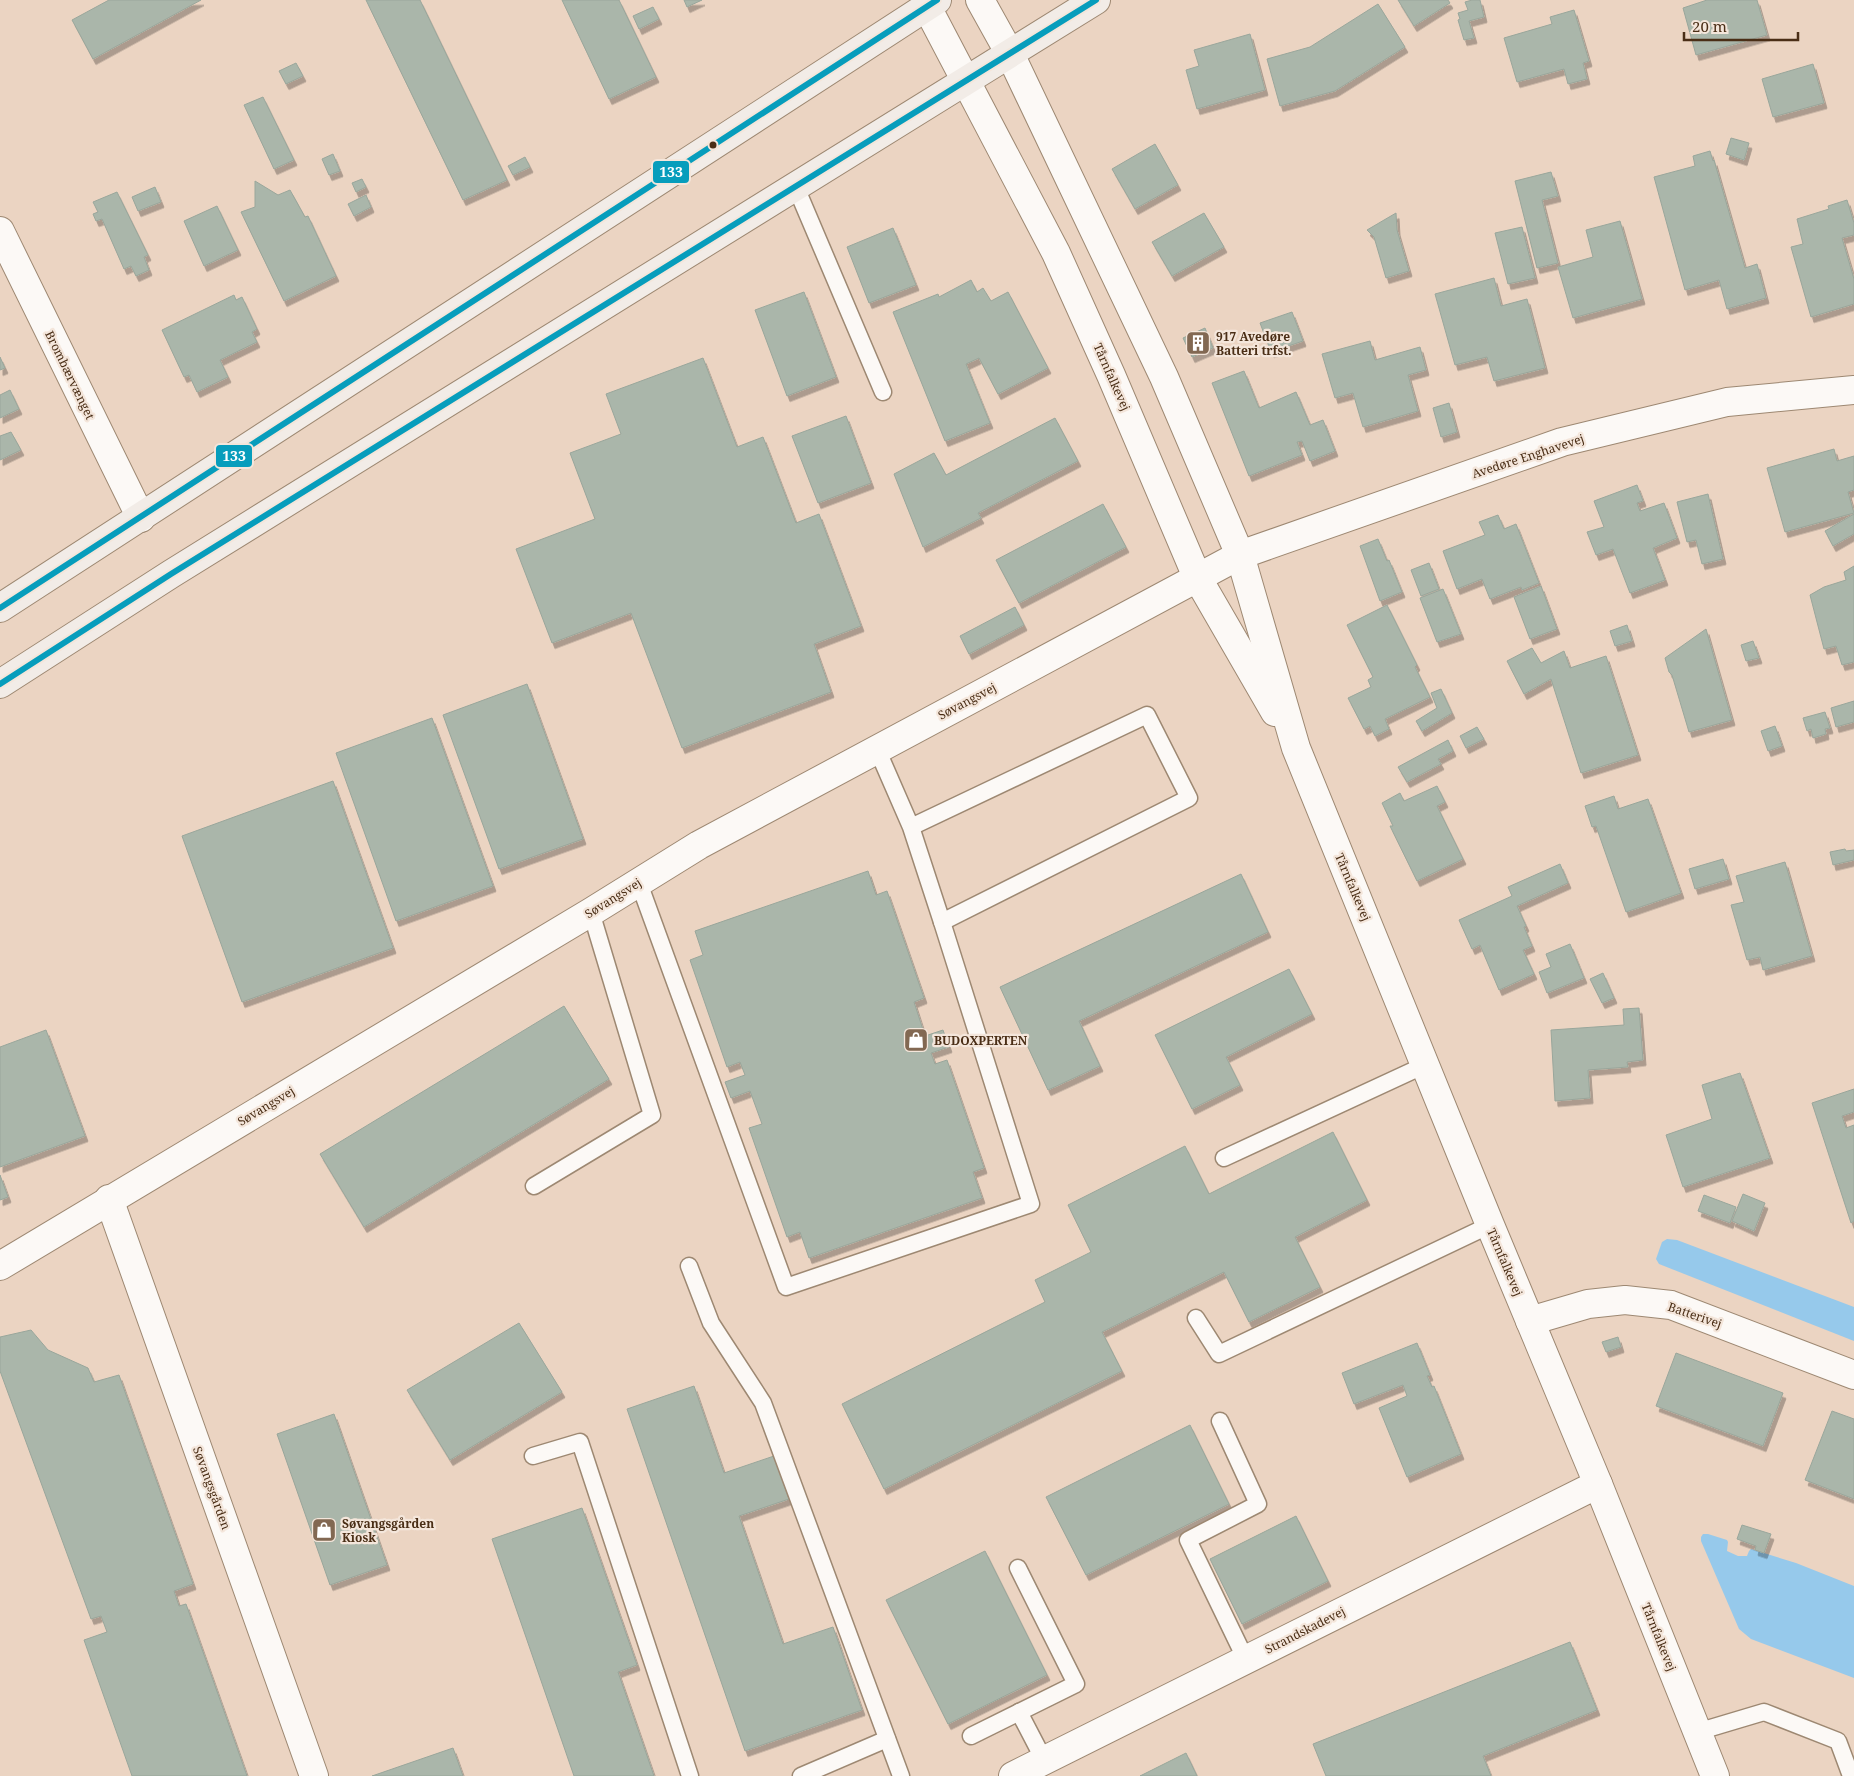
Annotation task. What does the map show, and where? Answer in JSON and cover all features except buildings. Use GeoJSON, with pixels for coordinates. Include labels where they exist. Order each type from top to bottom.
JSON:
{"type":"FeatureCollection","features":[{"type":"Feature","properties":{"kind":"main road"},"geometry":{"type":"LineString","coordinates":[[0,684],[171,574],[795,185],[1096,0]]}},
{"type":"Feature","properties":{"kind":"main road"},"geometry":{"type":"LineString","coordinates":[[0,608],[929,2]]}},
{"type":"Feature","properties":{"kind":"street","name":"Tårnfalkevej"},"geometry":{"type":"LineString","coordinates":[[980,0],[1010,54],[1164,377],[1240,555],[1296,748],[1490,1225],[1598,1484],[1715,1776]]}},
{"type":"Feature","properties":{"kind":"street","name":"Tårnfalkevej"},"geometry":{"type":"LineString","coordinates":[[929,2],[966,81],[1056,253],[1111,375],[1197,577],[1296,748]]}},
{"type":"Feature","properties":{"kind":"street","name":"Brombærvænget"},"geometry":{"type":"LineString","coordinates":[[0,231],[140,518]]}},
{"type":"Feature","properties":{"kind":"street","name":"Avedøre Enghavevej"},"geometry":{"type":"LineString","coordinates":[[1240,555],[1562,442],[1727,402],[1854,390]]}},
{"type":"Feature","properties":{"kind":"street","name":"Søvangsvej"},"geometry":{"type":"LineString","coordinates":[[0,1266],[591,912],[699,845],[1240,555]]}},
{"type":"Feature","properties":{"kind":"street","name":"Søvangsgården"},"geometry":{"type":"LineString","coordinates":[[109,1199],[314,1776]]}},
{"type":"Feature","properties":{"kind":"street","name":"Batterivej"},"geometry":{"type":"LineString","coordinates":[[1530,1321],[1588,1304],[1625,1300],[1671,1305],[1854,1375]]}},
{"type":"Feature","properties":{"kind":"street","name":"Strandskadevej"},"geometry":{"type":"LineString","coordinates":[[1013,1776],[1598,1484]]}},
{"type":"Feature","properties":{"kind":"lane"},"geometry":{"type":"LineString","coordinates":[[795,185],[883,392]]}},
{"type":"Feature","properties":{"kind":"lane"},"geometry":{"type":"LineString","coordinates":[[911,827],[1147,715],[1189,798],[942,922]]}},
{"type":"Feature","properties":{"kind":"lane"},"geometry":{"type":"LineString","coordinates":[[639,882],[786,1287],[1031,1204],[911,827],[877,749]]}},
{"type":"Feature","properties":{"kind":"lane"},"geometry":{"type":"LineString","coordinates":[[534,1186],[652,1115],[591,912]]}},
{"type":"Feature","properties":{"kind":"lane"},"geometry":{"type":"LineString","coordinates":[[1224,1158],[1425,1065]]}},
{"type":"Feature","properties":{"kind":"lane"},"geometry":{"type":"LineString","coordinates":[[1196,1318],[1218,1354],[1490,1225]]}},
{"type":"Feature","properties":{"kind":"lane"},"geometry":{"type":"LineString","coordinates":[[689,1266],[711,1323],[763,1403],[901,1776]]}},
{"type":"Feature","properties":{"kind":"lane"},"geometry":{"type":"LineString","coordinates":[[1220,1422],[1258,1504],[1188,1540],[1246,1660]]}},
{"type":"Feature","properties":{"kind":"lane"},"geometry":{"type":"LineString","coordinates":[[533,1456],[580,1442],[690,1776]]}},
{"type":"Feature","properties":{"kind":"lane"},"geometry":{"type":"LineString","coordinates":[[971,1736],[1076,1684],[1018,1568]]}},
{"type":"Feature","properties":{"kind":"lane"},"geometry":{"type":"LineString","coordinates":[[1018,1712],[1044,1760]]}},
{"type":"Feature","properties":{"kind":"lane"},"geometry":{"type":"LineString","coordinates":[[1697,1732],[1764,1712],[1838,1741],[1851,1776]]}},
{"type":"Feature","properties":{"kind":"lane"},"geometry":{"type":"LineString","coordinates":[[801,1776],[887,1739]]}},
{"type":"Feature","properties":{"kind":"water"},"geometry":{"type":"Polygon","coordinates":[[[1667,1239],[1677,1240],[1854,1307],[1854,1341],[1659,1264],[1656,1259],[1662,1242],[1667,1239]]]}},
{"type":"Feature","properties":{"kind":"water"},"geometry":{"type":"Polygon","coordinates":[[[1703,1534],[1727,1540],[1727,1551],[1738,1556],[1747,1556],[1751,1549],[1796,1563],[1854,1586],[1854,1678],[1751,1639],[1739,1629],[1701,1541],[1703,1534]]]}},
{"type":"Feature","properties":{"kind":"transit line","name":"133"},"geometry":{"type":"LineString","coordinates":[[0,608],[937,0]]}},
{"type":"Feature","properties":{"kind":"transit line","name":"133"},"geometry":{"type":"LineString","coordinates":[[0,684],[171,574],[1096,0]]}},
{"type":"Feature","properties":{"kind":"place","name":"917 Avedøre Batteri trfst."},"geometry":{"type":"Point","coordinates":[1198,343]}},
{"type":"Feature","properties":{"kind":"place","name":"BUDOXPERTEN"},"geometry":{"type":"Point","coordinates":[916,1040]}},
{"type":"Feature","properties":{"kind":"place","name":"Søvangsgården Kiosk"},"geometry":{"type":"Point","coordinates":[324,1530]}}]}
